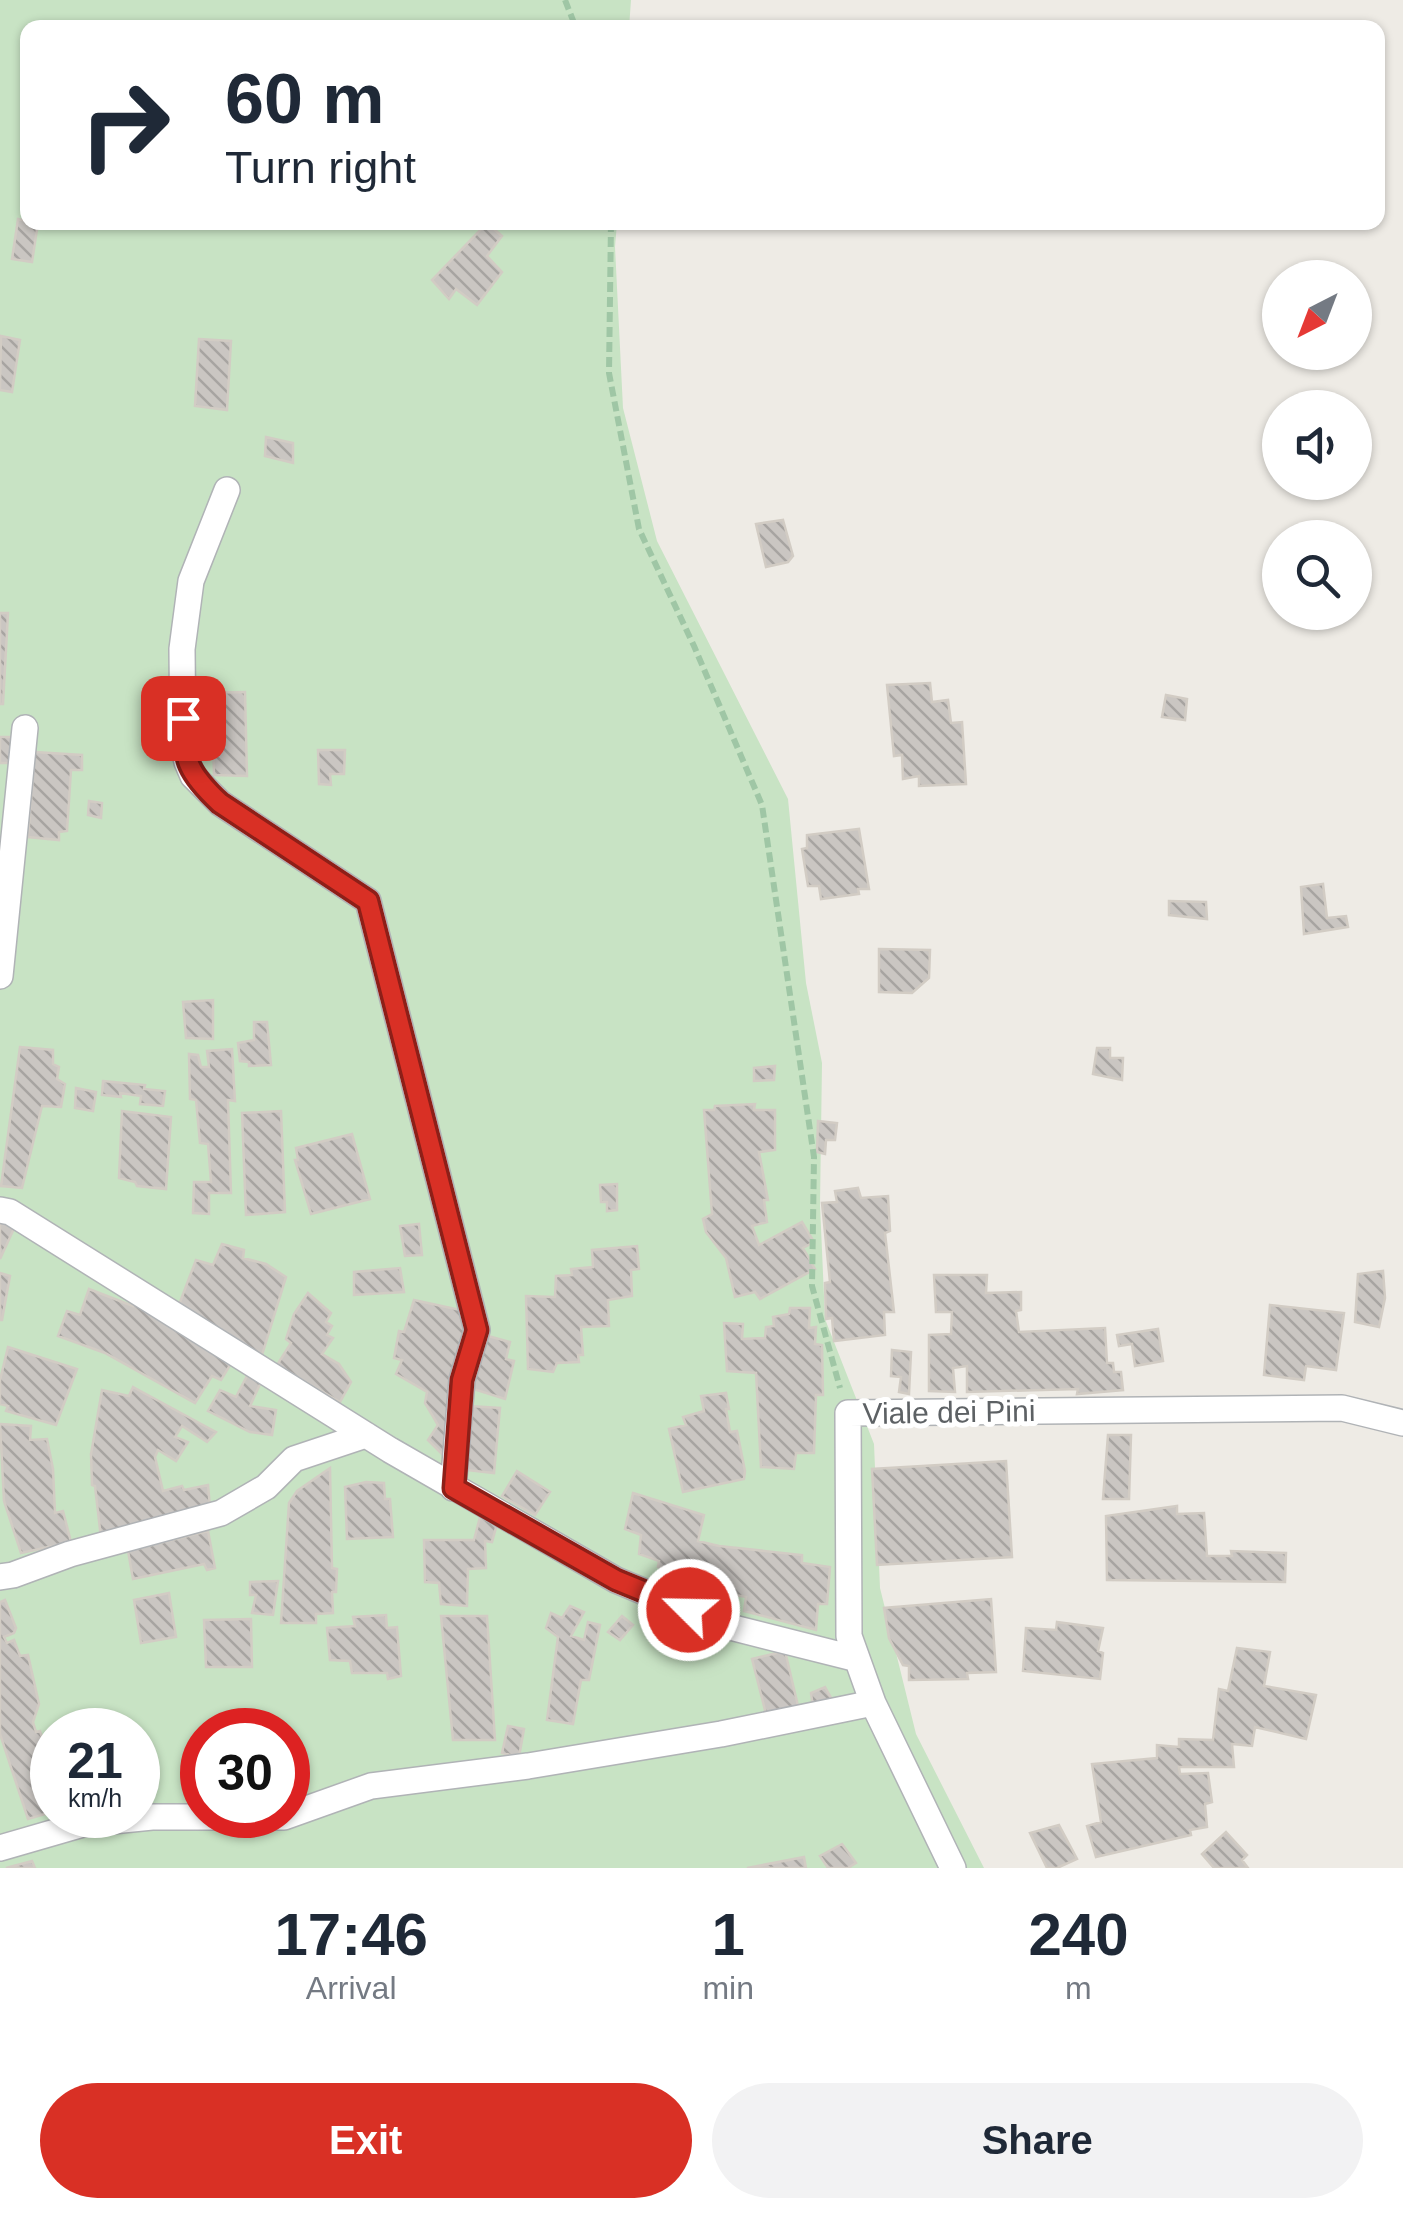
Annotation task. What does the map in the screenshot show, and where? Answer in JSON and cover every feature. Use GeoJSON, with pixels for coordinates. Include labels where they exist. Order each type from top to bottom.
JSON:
{"type":"FeatureCollection","features":[{"type":"Feature","properties":{"kind":"street"},"geometry":{"type":"LineString","coordinates":[[227,490],[191,581],[182,649],[183,746],[193,776],[220,803],[368,901],[477,1330],[462,1380],[454,1488]]}},
{"type":"Feature","properties":{"kind":"street"},"geometry":{"type":"LineString","coordinates":[[0,976],[24,728]]}},
{"type":"Feature","properties":{"kind":"street"},"geometry":{"type":"LineString","coordinates":[[0,1210],[10,1212],[454,1488],[616,1580],[726,1626],[857,1658]]}},
{"type":"Feature","properties":{"kind":"street","name":"Viale dei Pini"},"geometry":{"type":"LineString","coordinates":[[953,1868],[873,1703],[849,1636],[848,1413],[1342,1408],[1403,1423]]}},
{"type":"Feature","properties":{"kind":"street"},"geometry":{"type":"LineString","coordinates":[[0,1577],[220,1512],[266,1487],[294,1459],[366,1435]]}},
{"type":"Feature","properties":{"kind":"street"},"geometry":{"type":"LineString","coordinates":[[0,1848],[83,1824],[152,1817],[284,1817],[371,1786],[528,1766],[721,1734],[873,1703]]}},
{"type":"Feature","properties":{"kind":"path"},"geometry":{"type":"LineString","coordinates":[[611,230],[610,373],[638,529],[694,646],[762,805],[814,1157],[812,1286],[848,1413]]}},
{"type":"Feature","properties":{"kind":"green space"},"geometry":{"type":"Polygon","coordinates":[[[0,0],[631,0],[630,20],[20,20],[20,230],[616,230],[623,408],[657,541],[788,799],[806,983],[822,1063],[820,1205],[825,1319],[874,1444],[880,1588],[916,1734],[984,1868],[0,1868],[0,0]]]}},
{"type":"Feature","properties":{"kind":"building"},"geometry":{"type":"Polygon","coordinates":[[[18,219],[20,230],[37,230],[32,262],[12,259],[18,219]]]}},
{"type":"Feature","properties":{"kind":"building"},"geometry":{"type":"Polygon","coordinates":[[[480,230],[495,230],[502,236],[487,256],[502,272],[477,305],[456,289],[449,299],[432,280],[480,230]]]}},
{"type":"Feature","properties":{"kind":"building"},"geometry":{"type":"Polygon","coordinates":[[[1,336],[20,340],[12,392],[0,390],[1,336]]]}},
{"type":"Feature","properties":{"kind":"building"},"geometry":{"type":"Polygon","coordinates":[[[199,339],[231,341],[227,410],[195,406],[199,339]]]}},
{"type":"Feature","properties":{"kind":"building"},"geometry":{"type":"Polygon","coordinates":[[[266,437],[293,443],[293,463],[265,456],[266,437]]]}},
{"type":"Feature","properties":{"kind":"building"},"geometry":{"type":"Polygon","coordinates":[[[783,520],[793,556],[788,562],[766,567],[756,524],[783,520]]]}},
{"type":"Feature","properties":{"kind":"building"},"geometry":{"type":"Polygon","coordinates":[[[0,613],[8,613],[3,704],[0,704],[0,613]]]}},
{"type":"Feature","properties":{"kind":"building"},"geometry":{"type":"Polygon","coordinates":[[[930,683],[932,702],[948,700],[951,723],[962,722],[966,784],[919,786],[919,776],[903,779],[902,755],[894,756],[887,685],[930,683]]]}},
{"type":"Feature","properties":{"kind":"building"},"geometry":{"type":"Polygon","coordinates":[[[245,692],[247,776],[214,775],[213,745],[199,745],[198,693],[245,692]]]}},
{"type":"Feature","properties":{"kind":"building"},"geometry":{"type":"Polygon","coordinates":[[[1166,695],[1187,699],[1185,720],[1162,717],[1166,695]]]}},
{"type":"Feature","properties":{"kind":"building"},"geometry":{"type":"Polygon","coordinates":[[[0,737],[13,737],[14,763],[0,763],[0,737]]]}},
{"type":"Feature","properties":{"kind":"building"},"geometry":{"type":"Polygon","coordinates":[[[318,750],[345,750],[344,774],[330,774],[331,785],[319,784],[318,750]]]}},
{"type":"Feature","properties":{"kind":"building"},"geometry":{"type":"Polygon","coordinates":[[[35,752],[82,755],[82,770],[71,770],[67,831],[59,832],[59,840],[28,837],[35,752]]]}},
{"type":"Feature","properties":{"kind":"building"},"geometry":{"type":"Polygon","coordinates":[[[89,801],[102,803],[101,818],[88,815],[89,801]]]}},
{"type":"Feature","properties":{"kind":"building"},"geometry":{"type":"Polygon","coordinates":[[[859,829],[869,889],[821,899],[819,886],[808,886],[802,849],[807,848],[807,835],[859,829]]]}},
{"type":"Feature","properties":{"kind":"building"},"geometry":{"type":"Polygon","coordinates":[[[1323,884],[1327,918],[1346,916],[1348,927],[1304,934],[1301,887],[1323,884]]]}},
{"type":"Feature","properties":{"kind":"building"},"geometry":{"type":"Polygon","coordinates":[[[1169,901],[1206,902],[1207,919],[1169,915],[1169,901]]]}},
{"type":"Feature","properties":{"kind":"building"},"geometry":{"type":"Polygon","coordinates":[[[879,949],[930,950],[929,978],[912,993],[879,992],[879,949]]]}},
{"type":"Feature","properties":{"kind":"building"},"geometry":{"type":"Polygon","coordinates":[[[213,1000],[213,1039],[186,1038],[183,1002],[213,1000]]]}},
{"type":"Feature","properties":{"kind":"building"},"geometry":{"type":"Polygon","coordinates":[[[254,1022],[267,1022],[271,1065],[249,1066],[249,1062],[240,1061],[238,1043],[254,1040],[254,1022]]]}},
{"type":"Feature","properties":{"kind":"building"},"geometry":{"type":"Polygon","coordinates":[[[20,1047],[53,1050],[53,1064],[59,1067],[57,1079],[65,1084],[61,1107],[42,1106],[22,1188],[1,1186],[20,1047]]]}},
{"type":"Feature","properties":{"kind":"building"},"geometry":{"type":"Polygon","coordinates":[[[1097,1048],[1110,1048],[1110,1058],[1123,1058],[1122,1080],[1093,1074],[1097,1048]]]}},
{"type":"Feature","properties":{"kind":"building"},"geometry":{"type":"Polygon","coordinates":[[[232,1049],[235,1101],[228,1100],[231,1193],[209,1193],[209,1214],[193,1213],[194,1182],[211,1182],[208,1144],[200,1143],[196,1100],[190,1099],[189,1054],[198,1055],[201,1067],[209,1067],[207,1051],[232,1049]]]}},
{"type":"Feature","properties":{"kind":"building"},"geometry":{"type":"Polygon","coordinates":[[[775,1066],[774,1080],[754,1081],[754,1068],[775,1066]]]}},
{"type":"Feature","properties":{"kind":"building"},"geometry":{"type":"Polygon","coordinates":[[[103,1081],[165,1091],[163,1106],[140,1104],[141,1096],[102,1095],[103,1081]]]}},
{"type":"Feature","properties":{"kind":"building"},"geometry":{"type":"Polygon","coordinates":[[[76,1088],[96,1092],[93,1111],[75,1108],[76,1088]]]}},
{"type":"Feature","properties":{"kind":"building"},"geometry":{"type":"Polygon","coordinates":[[[755,1104],[754,1110],[775,1110],[775,1150],[759,1152],[768,1200],[764,1200],[767,1222],[752,1226],[759,1245],[802,1222],[814,1242],[803,1248],[815,1269],[760,1299],[755,1292],[735,1297],[726,1258],[706,1232],[703,1219],[712,1214],[704,1110],[755,1104]]]}},
{"type":"Feature","properties":{"kind":"building"},"geometry":{"type":"Polygon","coordinates":[[[122,1111],[171,1117],[166,1189],[137,1186],[119,1178],[122,1111]]]}},
{"type":"Feature","properties":{"kind":"building"},"geometry":{"type":"Polygon","coordinates":[[[281,1111],[285,1212],[246,1215],[242,1113],[281,1111]]]}},
{"type":"Feature","properties":{"kind":"building"},"geometry":{"type":"Polygon","coordinates":[[[818,1121],[837,1123],[835,1140],[826,1140],[825,1154],[817,1152],[818,1121]]]}},
{"type":"Feature","properties":{"kind":"building"},"geometry":{"type":"Polygon","coordinates":[[[352,1134],[370,1199],[311,1214],[295,1160],[296,1148],[352,1134]]]}},
{"type":"Feature","properties":{"kind":"building"},"geometry":{"type":"Polygon","coordinates":[[[617,1184],[617,1210],[607,1211],[607,1202],[601,1202],[600,1185],[617,1184]]]}},
{"type":"Feature","properties":{"kind":"building"},"geometry":{"type":"Polygon","coordinates":[[[858,1188],[861,1198],[888,1196],[890,1231],[885,1233],[894,1312],[884,1312],[885,1335],[834,1341],[832,1318],[826,1319],[825,1283],[830,1282],[822,1203],[837,1202],[835,1191],[858,1188]]]}},
{"type":"Feature","properties":{"kind":"building"},"geometry":{"type":"Polygon","coordinates":[[[0,1221],[17,1222],[0,1259],[0,1221]]]}},
{"type":"Feature","properties":{"kind":"building"},"geometry":{"type":"Polygon","coordinates":[[[419,1224],[422,1255],[405,1256],[400,1226],[419,1224]]]}},
{"type":"Feature","properties":{"kind":"building"},"geometry":{"type":"Polygon","coordinates":[[[222,1244],[244,1250],[243,1258],[266,1264],[286,1277],[262,1355],[177,1310],[196,1260],[213,1265],[222,1244]]]}},
{"type":"Feature","properties":{"kind":"building"},"geometry":{"type":"Polygon","coordinates":[[[637,1246],[639,1269],[631,1270],[632,1296],[608,1300],[609,1326],[581,1327],[583,1355],[578,1355],[579,1362],[557,1363],[553,1372],[528,1369],[526,1296],[555,1297],[556,1276],[572,1275],[571,1269],[593,1267],[592,1250],[637,1246]]]}},
{"type":"Feature","properties":{"kind":"building"},"geometry":{"type":"Polygon","coordinates":[[[400,1268],[404,1292],[354,1295],[354,1272],[400,1268]]]}},
{"type":"Feature","properties":{"kind":"building"},"geometry":{"type":"Polygon","coordinates":[[[1383,1271],[1385,1298],[1379,1327],[1355,1322],[1358,1274],[1383,1271]]]}},
{"type":"Feature","properties":{"kind":"building"},"geometry":{"type":"Polygon","coordinates":[[[0,1273],[10,1276],[2,1320],[0,1320],[0,1273]]]}},
{"type":"Feature","properties":{"kind":"building"},"geometry":{"type":"Polygon","coordinates":[[[934,1275],[987,1275],[986,1293],[1021,1292],[1021,1310],[1016,1311],[1019,1332],[1105,1328],[1107,1363],[1113,1363],[1114,1372],[1121,1372],[1123,1390],[1077,1394],[1078,1389],[967,1392],[967,1366],[953,1368],[955,1392],[929,1391],[929,1335],[951,1334],[952,1312],[936,1312],[934,1275]]]}},
{"type":"Feature","properties":{"kind":"building"},"geometry":{"type":"Polygon","coordinates":[[[89,1289],[133,1306],[135,1299],[235,1357],[221,1380],[212,1376],[195,1403],[105,1353],[58,1336],[67,1311],[80,1315],[89,1289]]]}},
{"type":"Feature","properties":{"kind":"building"},"geometry":{"type":"Polygon","coordinates":[[[308,1293],[331,1313],[326,1322],[332,1326],[327,1335],[333,1338],[322,1354],[339,1364],[351,1382],[340,1402],[277,1365],[291,1343],[286,1339],[294,1314],[308,1293]]]}},
{"type":"Feature","properties":{"kind":"building"},"geometry":{"type":"Polygon","coordinates":[[[414,1300],[465,1311],[467,1323],[450,1462],[428,1440],[438,1425],[425,1403],[427,1392],[396,1374],[402,1360],[394,1358],[399,1331],[404,1332],[414,1300]]]}},
{"type":"Feature","properties":{"kind":"building"},"geometry":{"type":"Polygon","coordinates":[[[1270,1305],[1344,1313],[1336,1370],[1306,1366],[1304,1380],[1264,1375],[1270,1305]]]}},
{"type":"Feature","properties":{"kind":"building"},"geometry":{"type":"Polygon","coordinates":[[[790,1308],[810,1308],[809,1328],[816,1327],[815,1344],[822,1345],[823,1395],[816,1395],[814,1453],[796,1453],[794,1469],[761,1467],[756,1373],[727,1371],[724,1323],[743,1324],[742,1339],[765,1338],[766,1327],[774,1326],[773,1317],[789,1314],[790,1308]]]}},
{"type":"Feature","properties":{"kind":"building"},"geometry":{"type":"Polygon","coordinates":[[[1158,1329],[1163,1361],[1135,1366],[1132,1344],[1119,1346],[1117,1335],[1158,1329]]]}},
{"type":"Feature","properties":{"kind":"building"},"geometry":{"type":"Polygon","coordinates":[[[488,1336],[510,1342],[506,1359],[514,1361],[505,1399],[470,1388],[488,1336]]]}},
{"type":"Feature","properties":{"kind":"building"},"geometry":{"type":"Polygon","coordinates":[[[8,1347],[77,1369],[56,1425],[6,1411],[8,1406],[0,1404],[0,1380],[8,1347]]]}},
{"type":"Feature","properties":{"kind":"building"},"geometry":{"type":"Polygon","coordinates":[[[892,1350],[911,1352],[909,1394],[899,1392],[901,1377],[891,1376],[892,1350]]]}},
{"type":"Feature","properties":{"kind":"building"},"geometry":{"type":"Polygon","coordinates":[[[249,1372],[262,1380],[250,1406],[276,1410],[272,1435],[250,1432],[208,1411],[220,1390],[236,1397],[249,1372]]]}},
{"type":"Feature","properties":{"kind":"building"},"geometry":{"type":"Polygon","coordinates":[[[133,1387],[216,1432],[207,1442],[182,1426],[175,1437],[188,1442],[176,1461],[158,1450],[155,1457],[163,1491],[208,1485],[210,1507],[101,1538],[91,1454],[102,1390],[129,1396],[133,1387]]]}},
{"type":"Feature","properties":{"kind":"building"},"geometry":{"type":"Polygon","coordinates":[[[726,1393],[730,1432],[737,1431],[744,1479],[683,1492],[669,1429],[686,1425],[683,1417],[704,1411],[701,1396],[726,1393]]]}},
{"type":"Feature","properties":{"kind":"building"},"geometry":{"type":"Polygon","coordinates":[[[469,1406],[500,1408],[494,1473],[466,1470],[469,1406]]]}},
{"type":"Feature","properties":{"kind":"building"},"geometry":{"type":"Polygon","coordinates":[[[0,1424],[31,1426],[30,1440],[47,1439],[55,1513],[63,1511],[71,1542],[21,1553],[4,1501],[0,1424]]]}},
{"type":"Feature","properties":{"kind":"building"},"geometry":{"type":"Polygon","coordinates":[[[1108,1435],[1131,1435],[1129,1499],[1103,1499],[1108,1435]]]}},
{"type":"Feature","properties":{"kind":"building"},"geometry":{"type":"Polygon","coordinates":[[[1006,1461],[1012,1557],[877,1565],[872,1469],[1006,1461]]]}},
{"type":"Feature","properties":{"kind":"building"},"geometry":{"type":"Polygon","coordinates":[[[330,1468],[332,1568],[337,1569],[333,1613],[316,1614],[316,1623],[281,1623],[289,1503],[297,1491],[330,1468]]]}},
{"type":"Feature","properties":{"kind":"building"},"geometry":{"type":"Polygon","coordinates":[[[517,1471],[550,1492],[535,1515],[502,1496],[517,1471]]]}},
{"type":"Feature","properties":{"kind":"building"},"geometry":{"type":"Polygon","coordinates":[[[384,1483],[385,1499],[390,1499],[393,1537],[347,1539],[345,1487],[384,1483]]]}},
{"type":"Feature","properties":{"kind":"building"},"geometry":{"type":"Polygon","coordinates":[[[633,1493],[704,1515],[698,1541],[802,1555],[802,1563],[830,1567],[827,1604],[818,1604],[816,1630],[744,1611],[746,1597],[714,1591],[717,1570],[697,1565],[692,1578],[658,1567],[659,1561],[639,1554],[641,1535],[625,1529],[633,1493]]]}},
{"type":"Feature","properties":{"kind":"building"},"geometry":{"type":"Polygon","coordinates":[[[1177,1506],[1177,1514],[1204,1513],[1207,1556],[1232,1556],[1231,1551],[1286,1553],[1285,1582],[1107,1580],[1106,1516],[1177,1506]]]}},
{"type":"Feature","properties":{"kind":"building"},"geometry":{"type":"Polygon","coordinates":[[[480,1517],[497,1524],[492,1542],[485,1541],[486,1568],[468,1569],[467,1606],[441,1604],[439,1583],[425,1582],[424,1540],[474,1540],[480,1517]]]}},
{"type":"Feature","properties":{"kind":"building"},"geometry":{"type":"Polygon","coordinates":[[[208,1531],[215,1568],[207,1570],[204,1564],[133,1579],[128,1551],[208,1531]]]}},
{"type":"Feature","properties":{"kind":"building"},"geometry":{"type":"Polygon","coordinates":[[[278,1581],[273,1615],[252,1613],[256,1595],[250,1595],[250,1582],[278,1581]]]}},
{"type":"Feature","properties":{"kind":"building"},"geometry":{"type":"Polygon","coordinates":[[[169,1593],[176,1637],[141,1643],[134,1600],[169,1593]]]}},
{"type":"Feature","properties":{"kind":"building"},"geometry":{"type":"Polygon","coordinates":[[[991,1599],[996,1672],[967,1673],[968,1679],[909,1680],[909,1666],[903,1665],[889,1638],[884,1608],[991,1599]]]}},
{"type":"Feature","properties":{"kind":"building"},"geometry":{"type":"Polygon","coordinates":[[[5,1600],[16,1628],[4,1637],[7,1643],[14,1640],[20,1656],[28,1655],[39,1704],[38,1708],[30,1708],[28,1819],[0,1734],[0,1602],[5,1600]]]}},
{"type":"Feature","properties":{"kind":"building"},"geometry":{"type":"Polygon","coordinates":[[[570,1606],[584,1612],[571,1636],[584,1640],[588,1622],[600,1625],[589,1680],[581,1680],[573,1724],[547,1720],[558,1637],[546,1628],[551,1613],[562,1618],[570,1606]]]}},
{"type":"Feature","properties":{"kind":"building"},"geometry":{"type":"Polygon","coordinates":[[[386,1615],[387,1628],[397,1627],[401,1676],[388,1679],[387,1673],[352,1673],[350,1661],[330,1660],[327,1628],[355,1626],[353,1617],[386,1615]]]}},
{"type":"Feature","properties":{"kind":"building"},"geometry":{"type":"Polygon","coordinates":[[[441,1616],[487,1616],[495,1740],[453,1740],[441,1616]]]}},
{"type":"Feature","properties":{"kind":"building"},"geometry":{"type":"Polygon","coordinates":[[[622,1616],[633,1625],[620,1640],[608,1632],[622,1616]]]}},
{"type":"Feature","properties":{"kind":"building"},"geometry":{"type":"Polygon","coordinates":[[[251,1619],[252,1667],[206,1667],[204,1620],[251,1619]]]}},
{"type":"Feature","properties":{"kind":"building"},"geometry":{"type":"Polygon","coordinates":[[[1057,1622],[1103,1628],[1098,1651],[1103,1653],[1100,1679],[1023,1671],[1026,1628],[1056,1630],[1057,1622]]]}},
{"type":"Feature","properties":{"kind":"building"},"geometry":{"type":"Polygon","coordinates":[[[1237,1648],[1270,1652],[1264,1686],[1316,1695],[1306,1739],[1255,1727],[1252,1746],[1232,1744],[1234,1767],[1179,1767],[1180,1774],[1208,1773],[1212,1802],[1205,1804],[1207,1827],[1190,1830],[1191,1835],[1096,1857],[1087,1826],[1101,1822],[1092,1764],[1157,1758],[1157,1745],[1179,1747],[1179,1739],[1213,1740],[1219,1689],[1228,1691],[1237,1648]]]}},
{"type":"Feature","properties":{"kind":"building"},"geometry":{"type":"Polygon","coordinates":[[[785,1651],[799,1710],[767,1718],[752,1659],[785,1651]]]}},
{"type":"Feature","properties":{"kind":"building"},"geometry":{"type":"Polygon","coordinates":[[[825,1687],[834,1703],[813,1708],[811,1693],[825,1687]]]}},
{"type":"Feature","properties":{"kind":"building"},"geometry":{"type":"Polygon","coordinates":[[[508,1726],[524,1729],[519,1757],[502,1753],[508,1726]]]}},
{"type":"Feature","properties":{"kind":"building"},"geometry":{"type":"Polygon","coordinates":[[[1059,1825],[1077,1859],[1047,1868],[1030,1833],[1059,1825]]]}},
{"type":"Feature","properties":{"kind":"building"},"geometry":{"type":"Polygon","coordinates":[[[1226,1832],[1247,1855],[1242,1860],[1248,1868],[1214,1868],[1202,1854],[1226,1832]]]}},
{"type":"Feature","properties":{"kind":"building"},"geometry":{"type":"Polygon","coordinates":[[[842,1844],[856,1863],[848,1868],[828,1868],[820,1856],[842,1844]]]}},
{"type":"Feature","properties":{"kind":"building"},"geometry":{"type":"Polygon","coordinates":[[[804,1857],[806,1868],[747,1868],[804,1857]]]}},
{"type":"Feature","properties":{"kind":"building"},"geometry":{"type":"Polygon","coordinates":[[[32,1861],[35,1868],[6,1868],[32,1861]]]}},
{"type":"Feature","properties":{"kind":"route"},"geometry":{"type":"LineString","coordinates":[[183,718],[187,762],[202,786],[220,803],[368,901],[477,1330],[462,1380],[454,1488],[616,1580],[689,1610]]}}]}
